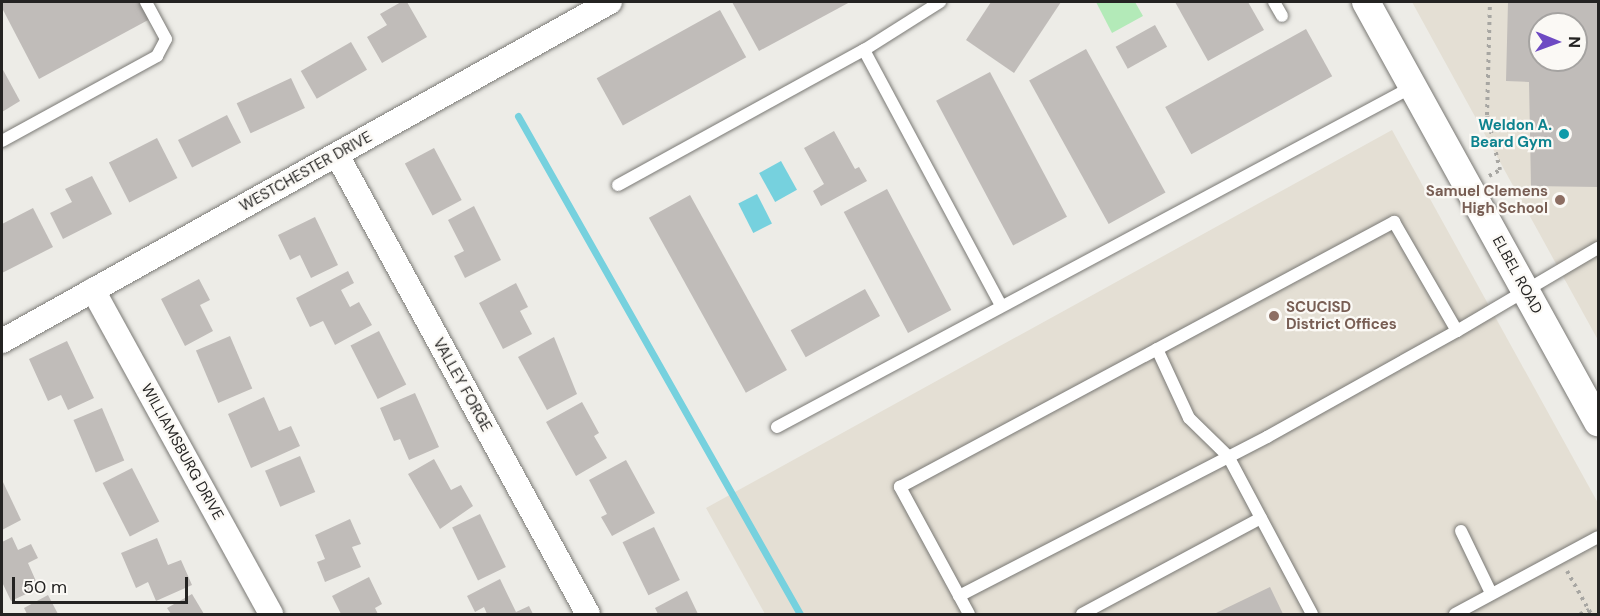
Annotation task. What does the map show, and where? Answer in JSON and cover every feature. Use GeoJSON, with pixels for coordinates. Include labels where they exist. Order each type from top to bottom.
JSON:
{"type":"FeatureCollection","features":[{"type":"Feature","properties":{"kind":"street","name":"WESTCHESTER DRIVE"},"geometry":{"type":"LineString","coordinates":[[2,340],[610,2]]}},
{"type":"Feature","properties":{"kind":"street","name":"ELBEL ROAD"},"geometry":{"type":"LineString","coordinates":[[1366,2],[1599,422]]}},
{"type":"Feature","properties":{"kind":"street","name":"VALLEY FORGE"},"geometry":{"type":"LineString","coordinates":[[337,155],[588,615]]}},
{"type":"Feature","properties":{"kind":"street","name":"WILLIAMSBURG DRIVE"},"geometry":{"type":"LineString","coordinates":[[93,290],[271,615]]}},
{"type":"Feature","properties":{"kind":"lane"},"geometry":{"type":"LineString","coordinates":[[2,141],[157,56],[166,39],[146,2]]}},
{"type":"Feature","properties":{"kind":"lane"},"geometry":{"type":"LineString","coordinates":[[618,185],[864,50],[939,2]]}},
{"type":"Feature","properties":{"kind":"lane"},"geometry":{"type":"LineString","coordinates":[[1274,2],[1282,16]]}},
{"type":"Feature","properties":{"kind":"lane"},"geometry":{"type":"LineString","coordinates":[[864,50],[1001,305]]}},
{"type":"Feature","properties":{"kind":"lane"},"geometry":{"type":"LineString","coordinates":[[777,427],[1001,305],[1412,87]]}},
{"type":"Feature","properties":{"kind":"lane"},"geometry":{"type":"LineString","coordinates":[[969,615],[900,487],[1394,222],[1457,331]]}},
{"type":"Feature","properties":{"kind":"lane"},"geometry":{"type":"LineString","coordinates":[[959,596],[1228,456],[1457,331],[1599,248]]}},
{"type":"Feature","properties":{"kind":"lane"},"geometry":{"type":"LineString","coordinates":[[1156,349],[1190,418],[1228,456],[1312,615]]}},
{"type":"Feature","properties":{"kind":"lane"},"geometry":{"type":"LineString","coordinates":[[1082,615],[1261,518]]}},
{"type":"Feature","properties":{"kind":"lane"},"geometry":{"type":"LineString","coordinates":[[1461,531],[1491,593]]}},
{"type":"Feature","properties":{"kind":"lane"},"geometry":{"type":"LineString","coordinates":[[1455,615],[1491,593],[1599,537]]}},
{"type":"Feature","properties":{"kind":"path"},"geometry":{"type":"LineString","coordinates":[[1468,188],[1500,170],[1487,115],[1490,2]]}},
{"type":"Feature","properties":{"kind":"path"},"geometry":{"type":"LineString","coordinates":[[1560,558],[1590,612],[1580,615]]}},
{"type":"Feature","properties":{"kind":"shaded area","name":"Samuel Clemens High School"},"geometry":{"type":"Polygon","coordinates":[[[1412,2],[1598,2],[1598,340],[1412,2]]]}},
{"type":"Feature","properties":{"kind":"shaded area","name":"SCUCISD District Offices"},"geometry":{"type":"Polygon","coordinates":[[[1392,130],[1598,503],[1598,614],[765,614],[706,508],[1392,130]]]}},
{"type":"Feature","properties":{"kind":"green space"},"geometry":{"type":"Polygon","coordinates":[[[1096,2],[1135,2],[1143,16],[1112,33],[1096,2]]]}},
{"type":"Feature","properties":{"kind":"water"},"geometry":{"type":"Polygon","coordinates":[[[781,161],[797,190],[775,202],[759,173],[781,161]]]}},
{"type":"Feature","properties":{"kind":"water"},"geometry":{"type":"Polygon","coordinates":[[[757,194],[772,223],[753,233],[738,204],[757,194]]]}},
{"type":"Feature","properties":{"kind":"building"},"geometry":{"type":"Polygon","coordinates":[[[2,2],[141,2],[150,19],[39,79],[2,8],[2,2]]]}},
{"type":"Feature","properties":{"kind":"building"},"geometry":{"type":"Polygon","coordinates":[[[401,2],[407,2],[427,37],[382,63],[367,37],[387,25],[380,14],[401,2]]]}},
{"type":"Feature","properties":{"kind":"building"},"geometry":{"type":"Polygon","coordinates":[[[732,2],[850,2],[759,51],[732,2]]]}},
{"type":"Feature","properties":{"kind":"building"},"geometry":{"type":"Polygon","coordinates":[[[991,2],[1061,2],[1014,73],[966,40],[991,2]]]}},
{"type":"Feature","properties":{"kind":"building"},"geometry":{"type":"Polygon","coordinates":[[[1175,2],[1248,2],[1264,30],[1208,61],[1175,2]]]}},
{"type":"Feature","properties":{"kind":"building","name":"Weldon A. Beard Gym"},"geometry":{"type":"Polygon","coordinates":[[[1508,2],[1598,2],[1598,187],[1531,186],[1529,82],[1506,81],[1508,2]]]}},
{"type":"Feature","properties":{"kind":"building"},"geometry":{"type":"Polygon","coordinates":[[[720,10],[746,57],[623,126],[597,78],[720,10]]]}},
{"type":"Feature","properties":{"kind":"building"},"geometry":{"type":"Polygon","coordinates":[[[1155,25],[1167,47],[1128,69],[1116,47],[1155,25]]]}},
{"type":"Feature","properties":{"kind":"building"},"geometry":{"type":"Polygon","coordinates":[[[1306,29],[1332,76],[1191,154],[1165,107],[1306,29]]]}},
{"type":"Feature","properties":{"kind":"building"},"geometry":{"type":"Polygon","coordinates":[[[351,42],[367,70],[317,99],[301,71],[351,42]]]}},
{"type":"Feature","properties":{"kind":"building"},"geometry":{"type":"Polygon","coordinates":[[[1086,49],[1166,192],[1109,224],[1029,81],[1086,49]]]}},
{"type":"Feature","properties":{"kind":"building"},"geometry":{"type":"Polygon","coordinates":[[[2,68],[20,101],[2,112],[2,68]]]}},
{"type":"Feature","properties":{"kind":"building"},"geometry":{"type":"Polygon","coordinates":[[[990,72],[1067,217],[1013,245],[936,101],[990,72]]]}},
{"type":"Feature","properties":{"kind":"building"},"geometry":{"type":"Polygon","coordinates":[[[291,78],[305,108],[251,133],[237,103],[291,78]]]}},
{"type":"Feature","properties":{"kind":"building"},"geometry":{"type":"Polygon","coordinates":[[[227,115],[241,143],[192,168],[178,140],[227,115]]]}},
{"type":"Feature","properties":{"kind":"building"},"geometry":{"type":"Polygon","coordinates":[[[834,131],[855,169],[859,167],[867,181],[821,206],[813,191],[824,184],[804,148],[834,131]]]}},
{"type":"Feature","properties":{"kind":"building"},"geometry":{"type":"Polygon","coordinates":[[[157,138],[177,178],[129,203],[109,163],[157,138]]]}},
{"type":"Feature","properties":{"kind":"building"},"geometry":{"type":"Polygon","coordinates":[[[434,148],[462,200],[433,216],[405,163],[434,148]]]}},
{"type":"Feature","properties":{"kind":"building"},"geometry":{"type":"Polygon","coordinates":[[[92,176],[112,214],[63,239],[50,213],[72,202],[65,189],[92,176]]]}},
{"type":"Feature","properties":{"kind":"building"},"geometry":{"type":"Polygon","coordinates":[[[887,189],[951,310],[908,333],[844,212],[887,189]]]}},
{"type":"Feature","properties":{"kind":"building"},"geometry":{"type":"Polygon","coordinates":[[[690,195],[787,370],[746,393],[649,218],[690,195]]]}},
{"type":"Feature","properties":{"kind":"building"},"geometry":{"type":"Polygon","coordinates":[[[474,206],[501,260],[465,278],[454,256],[464,251],[448,220],[474,206]]]}},
{"type":"Feature","properties":{"kind":"building"},"geometry":{"type":"Polygon","coordinates":[[[33,208],[53,247],[2,273],[2,224],[33,208]]]}},
{"type":"Feature","properties":{"kind":"building"},"geometry":{"type":"Polygon","coordinates":[[[315,217],[338,265],[311,278],[300,255],[290,260],[278,235],[315,217]]]}},
{"type":"Feature","properties":{"kind":"building"},"geometry":{"type":"Polygon","coordinates":[[[348,271],[354,283],[341,290],[350,307],[359,302],[372,325],[335,345],[323,321],[310,327],[296,298],[348,271]]]}},
{"type":"Feature","properties":{"kind":"building"},"geometry":{"type":"Polygon","coordinates":[[[199,279],[210,300],[200,305],[213,331],[185,346],[161,299],[199,279]]]}},
{"type":"Feature","properties":{"kind":"building"},"geometry":{"type":"Polygon","coordinates":[[[516,283],[528,307],[520,311],[532,334],[503,349],[479,303],[516,283]]]}},
{"type":"Feature","properties":{"kind":"building"},"geometry":{"type":"Polygon","coordinates":[[[865,289],[880,316],[806,357],[791,330],[865,289]]]}},
{"type":"Feature","properties":{"kind":"building"},"geometry":{"type":"Polygon","coordinates":[[[379,331],[406,384],[378,399],[350,346],[379,331]]]}},
{"type":"Feature","properties":{"kind":"building"},"geometry":{"type":"Polygon","coordinates":[[[230,336],[252,388],[218,403],[196,350],[230,336]]]}},
{"type":"Feature","properties":{"kind":"building"},"geometry":{"type":"Polygon","coordinates":[[[554,337],[577,394],[547,410],[518,357],[554,337]]]}},
{"type":"Feature","properties":{"kind":"building"},"geometry":{"type":"Polygon","coordinates":[[[67,341],[94,398],[68,410],[61,395],[48,401],[29,359],[67,341]]]}},
{"type":"Feature","properties":{"kind":"building"},"geometry":{"type":"Polygon","coordinates":[[[415,393],[439,447],[409,460],[400,439],[394,441],[380,408],[415,393]]]}},
{"type":"Feature","properties":{"kind":"building"},"geometry":{"type":"Polygon","coordinates":[[[264,397],[279,431],[291,426],[300,446],[251,468],[228,414],[264,397]]]}},
{"type":"Feature","properties":{"kind":"building"},"geometry":{"type":"Polygon","coordinates":[[[582,402],[599,433],[594,436],[607,458],[576,476],[546,422],[582,402]]]}},
{"type":"Feature","properties":{"kind":"building"},"geometry":{"type":"Polygon","coordinates":[[[102,408],[124,460],[96,473],[73,420],[102,408]]]}},
{"type":"Feature","properties":{"kind":"building"},"geometry":{"type":"Polygon","coordinates":[[[300,456],[315,492],[280,507],[265,471],[300,456]]]}},
{"type":"Feature","properties":{"kind":"building"},"geometry":{"type":"Polygon","coordinates":[[[434,459],[451,490],[461,485],[473,506],[440,529],[408,474],[434,459]]]}},
{"type":"Feature","properties":{"kind":"building"},"geometry":{"type":"Polygon","coordinates":[[[626,460],[655,513],[612,536],[601,517],[607,514],[589,480],[626,460]]]}},
{"type":"Feature","properties":{"kind":"building"},"geometry":{"type":"Polygon","coordinates":[[[132,468],[159,521],[130,536],[103,483],[132,468]]]}},
{"type":"Feature","properties":{"kind":"building"},"geometry":{"type":"Polygon","coordinates":[[[2,480],[21,520],[2,530],[2,480]]]}},
{"type":"Feature","properties":{"kind":"building"},"geometry":{"type":"Polygon","coordinates":[[[480,514],[506,567],[478,581],[452,528],[480,514]]]}},
{"type":"Feature","properties":{"kind":"building"},"geometry":{"type":"Polygon","coordinates":[[[350,519],[361,544],[352,547],[361,567],[325,582],[317,562],[325,559],[315,535],[350,519]]]}},
{"type":"Feature","properties":{"kind":"building"},"geometry":{"type":"Polygon","coordinates":[[[654,527],[680,580],[648,595],[623,542],[654,527]]]}},
{"type":"Feature","properties":{"kind":"building"},"geometry":{"type":"Polygon","coordinates":[[[12,537],[18,550],[31,544],[38,558],[28,563],[39,588],[11,601],[2,582],[2,542],[12,537]]]}},
{"type":"Feature","properties":{"kind":"building"},"geometry":{"type":"Polygon","coordinates":[[[157,538],[168,565],[181,560],[192,585],[156,601],[148,582],[136,588],[121,553],[157,538]]]}},
{"type":"Feature","properties":{"kind":"building"},"geometry":{"type":"Polygon","coordinates":[[[369,577],[382,604],[375,608],[378,614],[341,614],[332,596],[369,577]]]}},
{"type":"Feature","properties":{"kind":"building"},"geometry":{"type":"Polygon","coordinates":[[[500,579],[516,612],[529,606],[533,614],[487,614],[484,607],[475,612],[467,596],[500,579]]]}},
{"type":"Feature","properties":{"kind":"building"},"geometry":{"type":"Polygon","coordinates":[[[1270,587],[1283,614],[1214,614],[1270,587]]]}},
{"type":"Feature","properties":{"kind":"building"},"geometry":{"type":"Polygon","coordinates":[[[687,591],[698,614],[658,614],[655,608],[687,591]]]}},
{"type":"Feature","properties":{"kind":"building"},"geometry":{"type":"Polygon","coordinates":[[[192,594],[204,614],[171,614],[167,608],[192,594]]]}},
{"type":"Feature","properties":{"kind":"building"},"geometry":{"type":"Polygon","coordinates":[[[48,595],[58,614],[27,614],[24,608],[48,595]]]}},
{"type":"Feature","properties":{"kind":"waterway"},"geometry":{"type":"LineString","coordinates":[[518,116],[800,614]]}},
{"type":"Feature","properties":{"kind":"place","name":"Weldon A. Beard Gym"},"geometry":{"type":"Point","coordinates":[1564,134]}},
{"type":"Feature","properties":{"kind":"place","name":"Samuel Clemens High School"},"geometry":{"type":"Point","coordinates":[1560,200]}},
{"type":"Feature","properties":{"kind":"place","name":"SCUCISD District Offices"},"geometry":{"type":"Point","coordinates":[1274,316]}}]}
